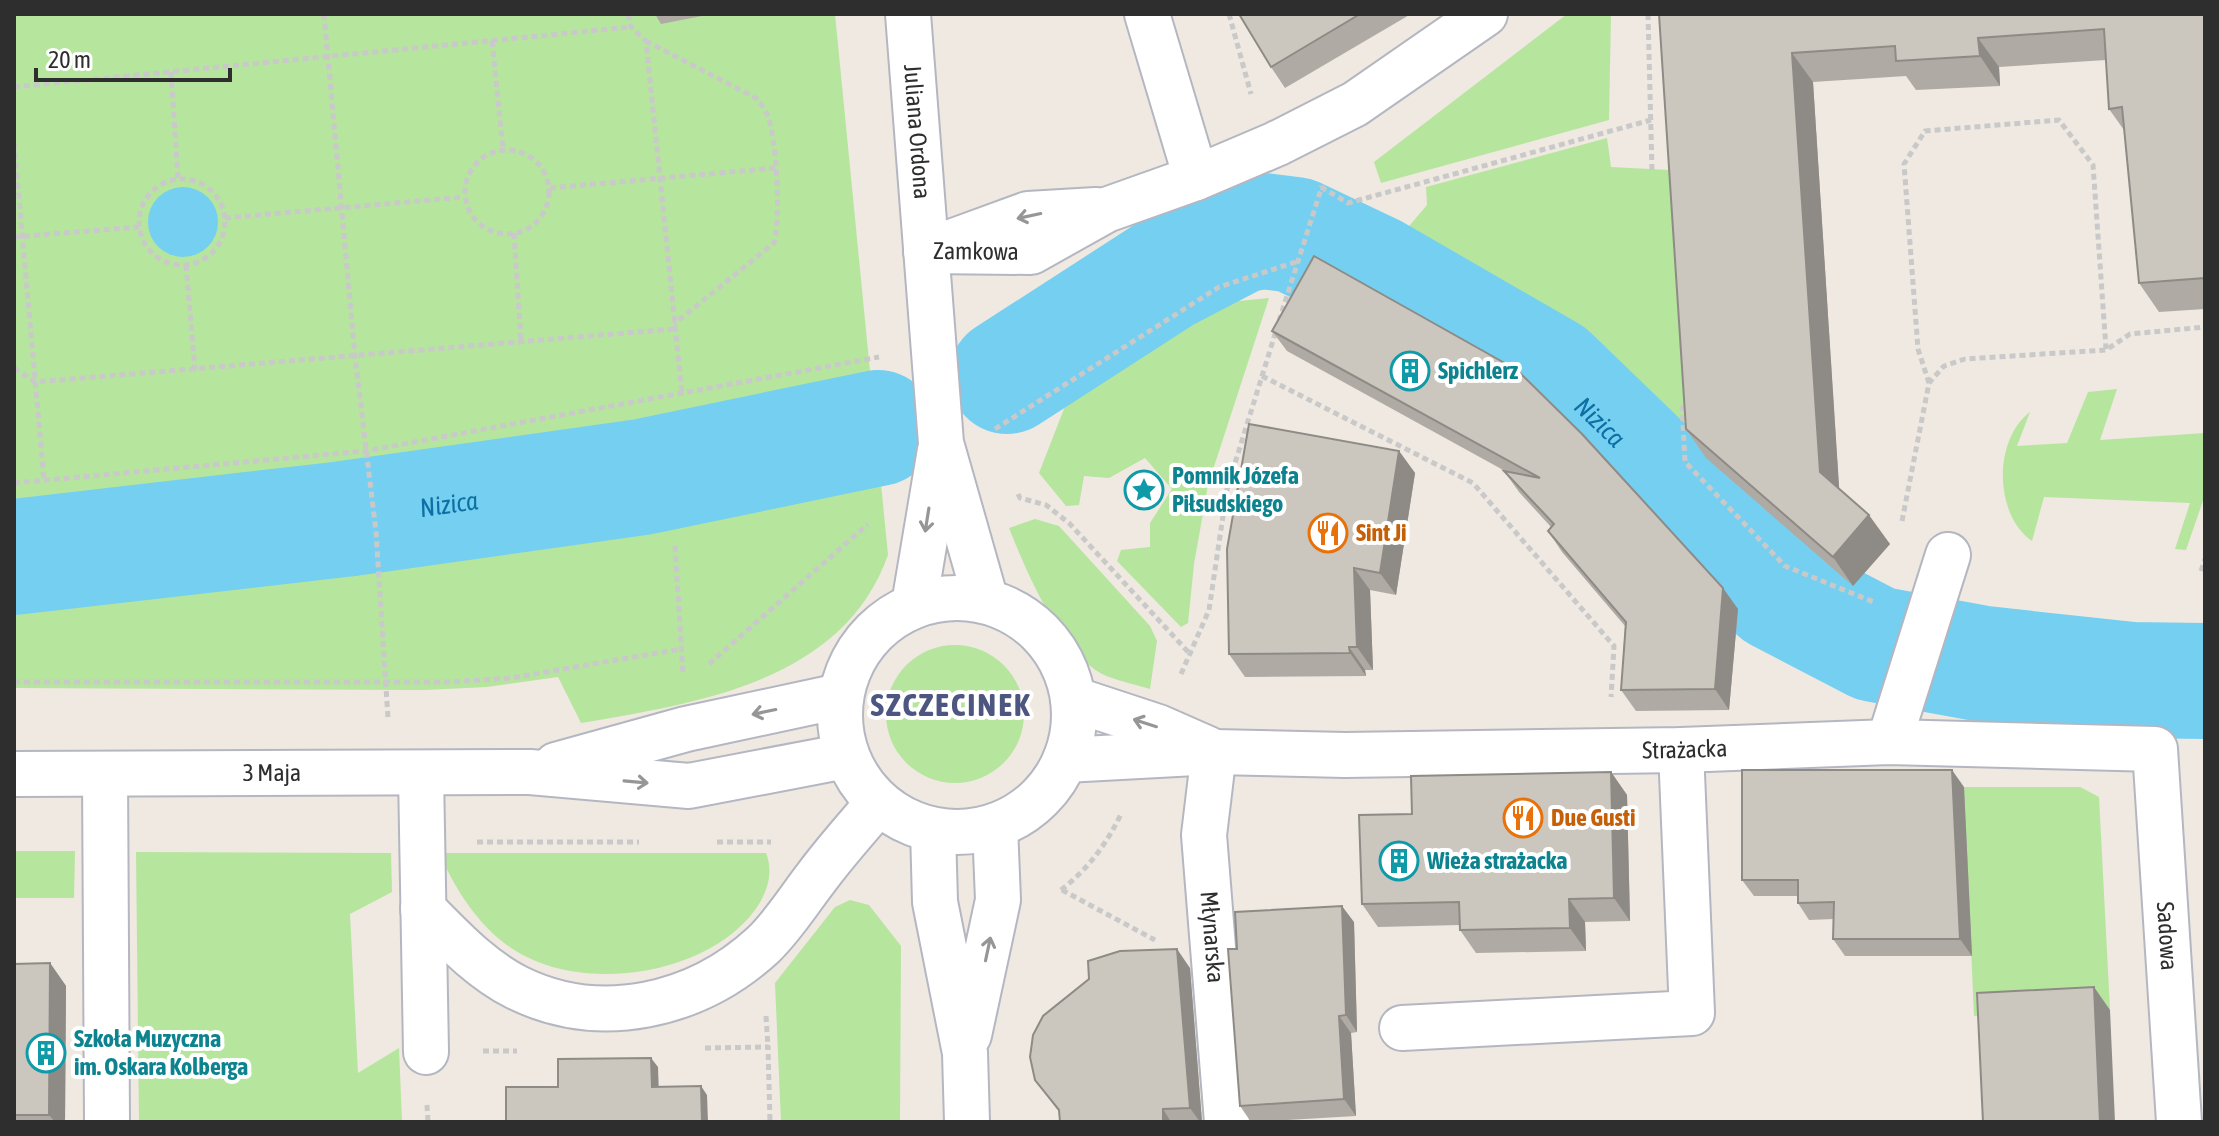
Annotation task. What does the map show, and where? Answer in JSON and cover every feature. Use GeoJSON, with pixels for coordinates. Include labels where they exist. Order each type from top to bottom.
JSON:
{"type":"FeatureCollection","features":[{"type":"Feature","properties":{"kind":"street","name":"Juliana Ordona"},"geometry":{"type":"LineString","coordinates":[[908,14],[941,443]]}},
{"type":"Feature","properties":{"kind":"street"},"geometry":{"type":"LineString","coordinates":[[1147,14],[1196,178]]}},
{"type":"Feature","properties":{"kind":"street","name":"Zamkowa"},"geometry":{"type":"LineString","coordinates":[[926,251],[1031,252],[1106,210],[1196,178],[1276,144],[1355,104],[1485,14]]}},
{"type":"Feature","properties":{"kind":"street"},"geometry":{"type":"LineString","coordinates":[[941,443],[986,601]]}},
{"type":"Feature","properties":{"kind":"street"},"geometry":{"type":"LineString","coordinates":[[914,605],[941,443]]}},
{"type":"Feature","properties":{"kind":"street"},"geometry":{"type":"LineString","coordinates":[[1889,742],[1948,555]]}},
{"type":"Feature","properties":{"kind":"street"},"geometry":{"type":"LineString","coordinates":[[949,597],[986,601],[1018,614],[1045,637],[1064,666],[1073,699],[1073,730],[1065,760],[1048,788],[1025,810],[995,826],[964,833],[933,830],[904,820],[878,803],[859,782],[846,756],[839,726],[840,696],[854,657],[879,626],[914,605],[949,597]]}},
{"type":"Feature","properties":{"kind":"street","name":"3 Maja"},"geometry":{"type":"LineString","coordinates":[[530,772],[686,729],[840,696]]}},
{"type":"Feature","properties":{"kind":"street","name":"Strażacka"},"geometry":{"type":"LineString","coordinates":[[1073,699],[1158,727],[1214,752]]}},
{"type":"Feature","properties":{"kind":"street","name":"Strażacka"},"geometry":{"type":"LineString","coordinates":[[1065,760],[1214,752],[1345,755],[1681,750],[1889,742],[2155,749]]}},
{"type":"Feature","properties":{"kind":"street","name":"Sadowa"},"geometry":{"type":"LineString","coordinates":[[2155,749],[2188,987],[2179,1122]]}},
{"type":"Feature","properties":{"kind":"street"},"geometry":{"type":"LineString","coordinates":[[1402,1028],[1692,1013],[1681,750]]}},
{"type":"Feature","properties":{"kind":"street","name":"Młynarska"},"geometry":{"type":"LineString","coordinates":[[1214,752],[1204,835],[1227,1122]]}},
{"type":"Feature","properties":{"kind":"street","name":"3 Maja"},"geometry":{"type":"LineString","coordinates":[[14,774],[530,772],[689,786],[846,756]]}},
{"type":"Feature","properties":{"kind":"street"},"geometry":{"type":"LineString","coordinates":[[105,774],[107,1122]]}},
{"type":"Feature","properties":{"kind":"street"},"geometry":{"type":"LineString","coordinates":[[421,774],[426,1052]]}},
{"type":"Feature","properties":{"kind":"street"},"geometry":{"type":"LineString","coordinates":[[423,909],[476,961],[517,987],[565,1004],[597,1008],[650,1005],[697,991],[721,978],[766,942],[878,803]]}},
{"type":"Feature","properties":{"kind":"street"},"geometry":{"type":"LineString","coordinates":[[965,1053],[998,900],[995,826]]}},
{"type":"Feature","properties":{"kind":"street"},"geometry":{"type":"LineString","coordinates":[[933,830],[935,902],[965,1053],[967,1122]]}},
{"type":"Feature","properties":{"kind":"path"},"geometry":{"type":"LineString","coordinates":[[324,14],[355,356],[376,532],[386,683]]}},
{"type":"Feature","properties":{"kind":"path"},"geometry":{"type":"LineString","coordinates":[[14,368],[35,382],[674,327],[774,243],[779,225],[768,114],[756,98],[646,41],[631,27],[628,14]]}},
{"type":"Feature","properties":{"kind":"path"},"geometry":{"type":"LineString","coordinates":[[1229,14],[1252,97]]}},
{"type":"Feature","properties":{"kind":"path"},"geometry":{"type":"LineString","coordinates":[[1648,14],[1652,171]]}},
{"type":"Feature","properties":{"kind":"path"},"geometry":{"type":"LineString","coordinates":[[14,87],[631,27]]}},
{"type":"Feature","properties":{"kind":"path"},"geometry":{"type":"LineString","coordinates":[[492,41],[503,149]]}},
{"type":"Feature","properties":{"kind":"path"},"geometry":{"type":"LineString","coordinates":[[646,41],[682,394]]}},
{"type":"Feature","properties":{"kind":"path"},"geometry":{"type":"LineString","coordinates":[[171,72],[178,178]]}},
{"type":"Feature","properties":{"kind":"path"},"geometry":{"type":"LineString","coordinates":[[1321,187],[1348,203],[1651,120]]}},
{"type":"Feature","properties":{"kind":"path"},"geometry":{"type":"LineString","coordinates":[[1899,532],[1929,383],[1918,349],[1904,164],[1925,131],[2059,120],[2093,165],[2106,350]]}},
{"type":"Feature","properties":{"kind":"path"},"geometry":{"type":"LineString","coordinates":[[14,143],[44,480]]}},
{"type":"Feature","properties":{"kind":"path"},"geometry":{"type":"LineString","coordinates":[[503,149],[529,155],[539,164],[550,188],[544,213],[536,223],[514,233],[502,234],[481,226],[467,208],[464,197],[473,165],[503,149]]}},
{"type":"Feature","properties":{"kind":"path"},"geometry":{"type":"LineString","coordinates":[[550,188],[775,168]]}},
{"type":"Feature","properties":{"kind":"path"},"geometry":{"type":"LineString","coordinates":[[178,178],[210,189],[218,197],[225,218],[220,244],[200,262],[186,265],[164,262],[155,256],[141,237],[139,227],[142,204],[149,194],[157,186],[178,178]]}},
{"type":"Feature","properties":{"kind":"path"},"geometry":{"type":"LineString","coordinates":[[225,218],[464,197]]}},
{"type":"Feature","properties":{"kind":"path"},"geometry":{"type":"LineString","coordinates":[[1177,683],[1209,610],[1227,489],[1311,222]]}},
{"type":"Feature","properties":{"kind":"path"},"geometry":{"type":"LineString","coordinates":[[14,237],[139,227]]}},
{"type":"Feature","properties":{"kind":"path"},"geometry":{"type":"LineString","coordinates":[[514,233],[521,341]]}},
{"type":"Feature","properties":{"kind":"path"},"geometry":{"type":"LineString","coordinates":[[994,430],[1219,287],[1297,261]]}},
{"type":"Feature","properties":{"kind":"path"},"geometry":{"type":"LineString","coordinates":[[186,265],[195,370]]}},
{"type":"Feature","properties":{"kind":"path"},"geometry":{"type":"LineString","coordinates":[[1929,383],[1944,366],[1965,359],[2106,350],[2130,334],[2205,327]]}},
{"type":"Feature","properties":{"kind":"path"},"geometry":{"type":"LineString","coordinates":[[14,483],[365,451],[881,356]]}},
{"type":"Feature","properties":{"kind":"path"},"geometry":{"type":"LineString","coordinates":[[1262,376],[1473,483],[1614,646],[1611,703]]}},
{"type":"Feature","properties":{"kind":"path"},"geometry":{"type":"LineString","coordinates":[[1682,405],[1685,462],[1785,566],[1884,607]]}},
{"type":"Feature","properties":{"kind":"path"},"geometry":{"type":"LineString","coordinates":[[988,416],[999,444]]}},
{"type":"Feature","properties":{"kind":"path"},"geometry":{"type":"LineString","coordinates":[[1014,484],[1020,498],[1046,505],[1069,523],[1190,654]]}},
{"type":"Feature","properties":{"kind":"path"},"geometry":{"type":"LineString","coordinates":[[706,666],[868,524]]}},
{"type":"Feature","properties":{"kind":"path"},"geometry":{"type":"LineString","coordinates":[[675,546],[683,687]]}},
{"type":"Feature","properties":{"kind":"path"},"geometry":{"type":"LineString","coordinates":[[2201,571],[2205,559]]}},
{"type":"Feature","properties":{"kind":"path"},"geometry":{"type":"LineString","coordinates":[[14,682],[386,683],[511,678],[681,649]]}},
{"type":"Feature","properties":{"kind":"path"},"geometry":{"type":"LineString","coordinates":[[1049,893],[1062,890],[1087,868],[1108,841],[1123,811]]}},
{"type":"Feature","properties":{"kind":"path"},"geometry":{"type":"LineString","coordinates":[[422,841],[645,842]]}},
{"type":"Feature","properties":{"kind":"path"},"geometry":{"type":"LineString","coordinates":[[704,1048],[768,1047],[770,1122]]}},
{"type":"Feature","properties":{"kind":"green space"},"geometry":{"type":"Polygon","coordinates":[[[14,14],[835,14],[888,555],[867,598],[837,632],[802,659],[761,679],[717,695],[672,706],[581,723],[558,677],[487,687],[425,690],[14,688],[14,14]]]}},
{"type":"Feature","properties":{"kind":"green space"},"geometry":{"type":"Polygon","coordinates":[[[1567,14],[1611,14],[1609,120],[1381,183],[1374,162],[1567,14]]]}},
{"type":"Feature","properties":{"kind":"green space"},"geometry":{"type":"Polygon","coordinates":[[[1607,138],[1611,167],[1689,171],[1705,433],[1645,439],[1566,360],[1387,252],[1427,205],[1426,187],[1607,138]]]}},
{"type":"Feature","properties":{"kind":"green space"},"geometry":{"type":"Polygon","coordinates":[[[1269,298],[1208,485],[1194,564],[1188,623],[1181,627],[1117,561],[1121,550],[1150,547],[1150,523],[1172,489],[1145,458],[1109,478],[1084,476],[1079,505],[1066,506],[1039,473],[1069,396],[1219,303],[1269,298]]]}},
{"type":"Feature","properties":{"kind":"green space"},"geometry":{"type":"Polygon","coordinates":[[[2117,389],[2100,440],[2205,433],[2205,495],[2186,550],[2175,549],[2190,503],[2044,497],[2032,541],[2019,529],[2010,514],[2005,496],[2004,458],[2009,440],[2018,425],[2030,412],[2017,446],[2067,443],[2088,392],[2117,389]]]}},
{"type":"Feature","properties":{"kind":"green space"},"geometry":{"type":"Polygon","coordinates":[[[1035,519],[1059,526],[1150,626],[1157,641],[1150,689],[1102,674],[1072,648],[1059,629],[1035,587],[1009,528],[1035,519]]]}},
{"type":"Feature","properties":{"kind":"green space"},"geometry":{"type":"Polygon","coordinates":[[[955,645],[981,651],[1003,666],[1018,688],[1024,714],[1018,740],[1003,762],[981,777],[955,783],[929,777],[907,762],[892,740],[886,714],[892,688],[907,666],[929,651],[955,645]]]}},
{"type":"Feature","properties":{"kind":"green space"},"geometry":{"type":"Polygon","coordinates":[[[1964,787],[2080,787],[2099,797],[2110,1010],[1974,1016],[1964,787]]]}},
{"type":"Feature","properties":{"kind":"green space"},"geometry":{"type":"Polygon","coordinates":[[[14,851],[75,851],[74,898],[14,898],[14,851]]]}},
{"type":"Feature","properties":{"kind":"green space"},"geometry":{"type":"Polygon","coordinates":[[[136,852],[391,853],[392,892],[350,914],[358,1073],[399,1048],[402,1122],[139,1122],[136,852]]]}},
{"type":"Feature","properties":{"kind":"green space"},"geometry":{"type":"Polygon","coordinates":[[[439,853],[766,853],[769,875],[766,890],[755,910],[736,931],[712,947],[685,960],[655,969],[594,974],[538,962],[505,943],[467,903],[439,853]]]}},
{"type":"Feature","properties":{"kind":"green space"},"geometry":{"type":"Polygon","coordinates":[[[850,900],[869,905],[901,946],[900,1122],[781,1122],[775,983],[835,907],[850,900]]]}},
{"type":"Feature","properties":{"kind":"water"},"geometry":{"type":"Polygon","coordinates":[[[183,187],[208,197],[218,222],[208,247],[183,257],[158,247],[148,222],[158,197],[183,187]]]}},
{"type":"Feature","properties":{"kind":"building"},"geometry":{"type":"Polygon","coordinates":[[[1239,14],[1360,14],[1271,67],[1239,14]]]}},
{"type":"Feature","properties":{"kind":"building"},"geometry":{"type":"Polygon","coordinates":[[[1659,14],[2205,14],[2205,278],[2139,283],[2122,107],[2109,109],[2104,29],[1978,38],[1980,56],[1896,61],[1895,46],[1792,53],[1820,472],[1869,515],[1833,557],[1686,429],[1659,14]]]}},
{"type":"Feature","properties":{"kind":"building"},"geometry":{"type":"Polygon","coordinates":[[[1314,256],[1517,370],[1582,434],[1723,588],[1715,689],[1621,690],[1626,622],[1548,531],[1554,524],[1504,471],[1540,478],[1272,331],[1314,256]]]}},
{"type":"Feature","properties":{"kind":"building","name":"Sint Ji"},"geometry":{"type":"Polygon","coordinates":[[[1249,424],[1399,451],[1380,573],[1354,568],[1357,647],[1349,647],[1350,653],[1229,654],[1227,549],[1249,424]]]}},
{"type":"Feature","properties":{"kind":"building"},"geometry":{"type":"Polygon","coordinates":[[[1742,770],[1952,770],[1960,939],[1833,939],[1834,902],[1798,903],[1798,880],[1742,880],[1742,770]]]}},
{"type":"Feature","properties":{"kind":"building"},"geometry":{"type":"Polygon","coordinates":[[[1611,772],[1614,898],[1569,899],[1570,928],[1460,930],[1459,902],[1362,904],[1359,815],[1412,814],[1411,776],[1611,772]]]}},
{"type":"Feature","properties":{"kind":"building"},"geometry":{"type":"Polygon","coordinates":[[[1342,906],[1346,1015],[1339,1016],[1344,1099],[1240,1106],[1228,949],[1237,949],[1235,912],[1342,906]]]}},
{"type":"Feature","properties":{"kind":"building"},"geometry":{"type":"Polygon","coordinates":[[[1177,949],[1190,1108],[1163,1109],[1163,1122],[1060,1122],[1059,1110],[1035,1080],[1030,1057],[1033,1035],[1043,1016],[1089,979],[1088,961],[1120,951],[1177,949]]]}},
{"type":"Feature","properties":{"kind":"building","name":"Szkoła Muzyczna im. Oskara Kolberga"},"geometry":{"type":"Polygon","coordinates":[[[50,963],[49,1115],[14,1115],[14,964],[50,963]]]}},
{"type":"Feature","properties":{"kind":"building"},"geometry":{"type":"Polygon","coordinates":[[[2094,987],[2100,1122],[1983,1122],[1977,993],[2094,987]]]}},
{"type":"Feature","properties":{"kind":"building"},"geometry":{"type":"Polygon","coordinates":[[[651,1058],[652,1087],[701,1086],[702,1122],[506,1122],[506,1087],[558,1087],[558,1059],[651,1058]]]}},
{"type":"Feature","properties":{"kind":"waterway","name":"Nizica"},"geometry":{"type":"LineString","coordinates":[[1007,376],[1165,274],[1240,235],[1263,231],[1295,235],[1375,273],[1550,374],[1777,593],[1875,644],[1984,664],[2131,680],[2205,681]]}},
{"type":"Feature","properties":{"kind":"waterway","name":"Nizica"},"geometry":{"type":"LineString","coordinates":[[14,557],[344,519],[642,477],[878,428]]}},
{"type":"Feature","properties":{"kind":"place","name":"Spichlerz"},"geometry":{"type":"Point","coordinates":[1410,371]}},
{"type":"Feature","properties":{"kind":"place","name":"Pomnik Józefa Piłsudskiego"},"geometry":{"type":"Point","coordinates":[1144,490]}},
{"type":"Feature","properties":{"kind":"place","name":"Sint Ji"},"geometry":{"type":"Point","coordinates":[1328,533]}},
{"type":"Feature","properties":{"kind":"place","name":"Due Gusti"},"geometry":{"type":"Point","coordinates":[1523,818]}},
{"type":"Feature","properties":{"kind":"place","name":"Wieża strażacka"},"geometry":{"type":"Point","coordinates":[1399,861]}},
{"type":"Feature","properties":{"kind":"place","name":"Szkoła Muzyczna im. Oskara Kolberga"},"geometry":{"type":"Point","coordinates":[46,1053]}},
{"type":"Feature","properties":{"kind":"district","name":"SZCZECINEK"},"geometry":{"type":"Point","coordinates":[951,705]}}]}
